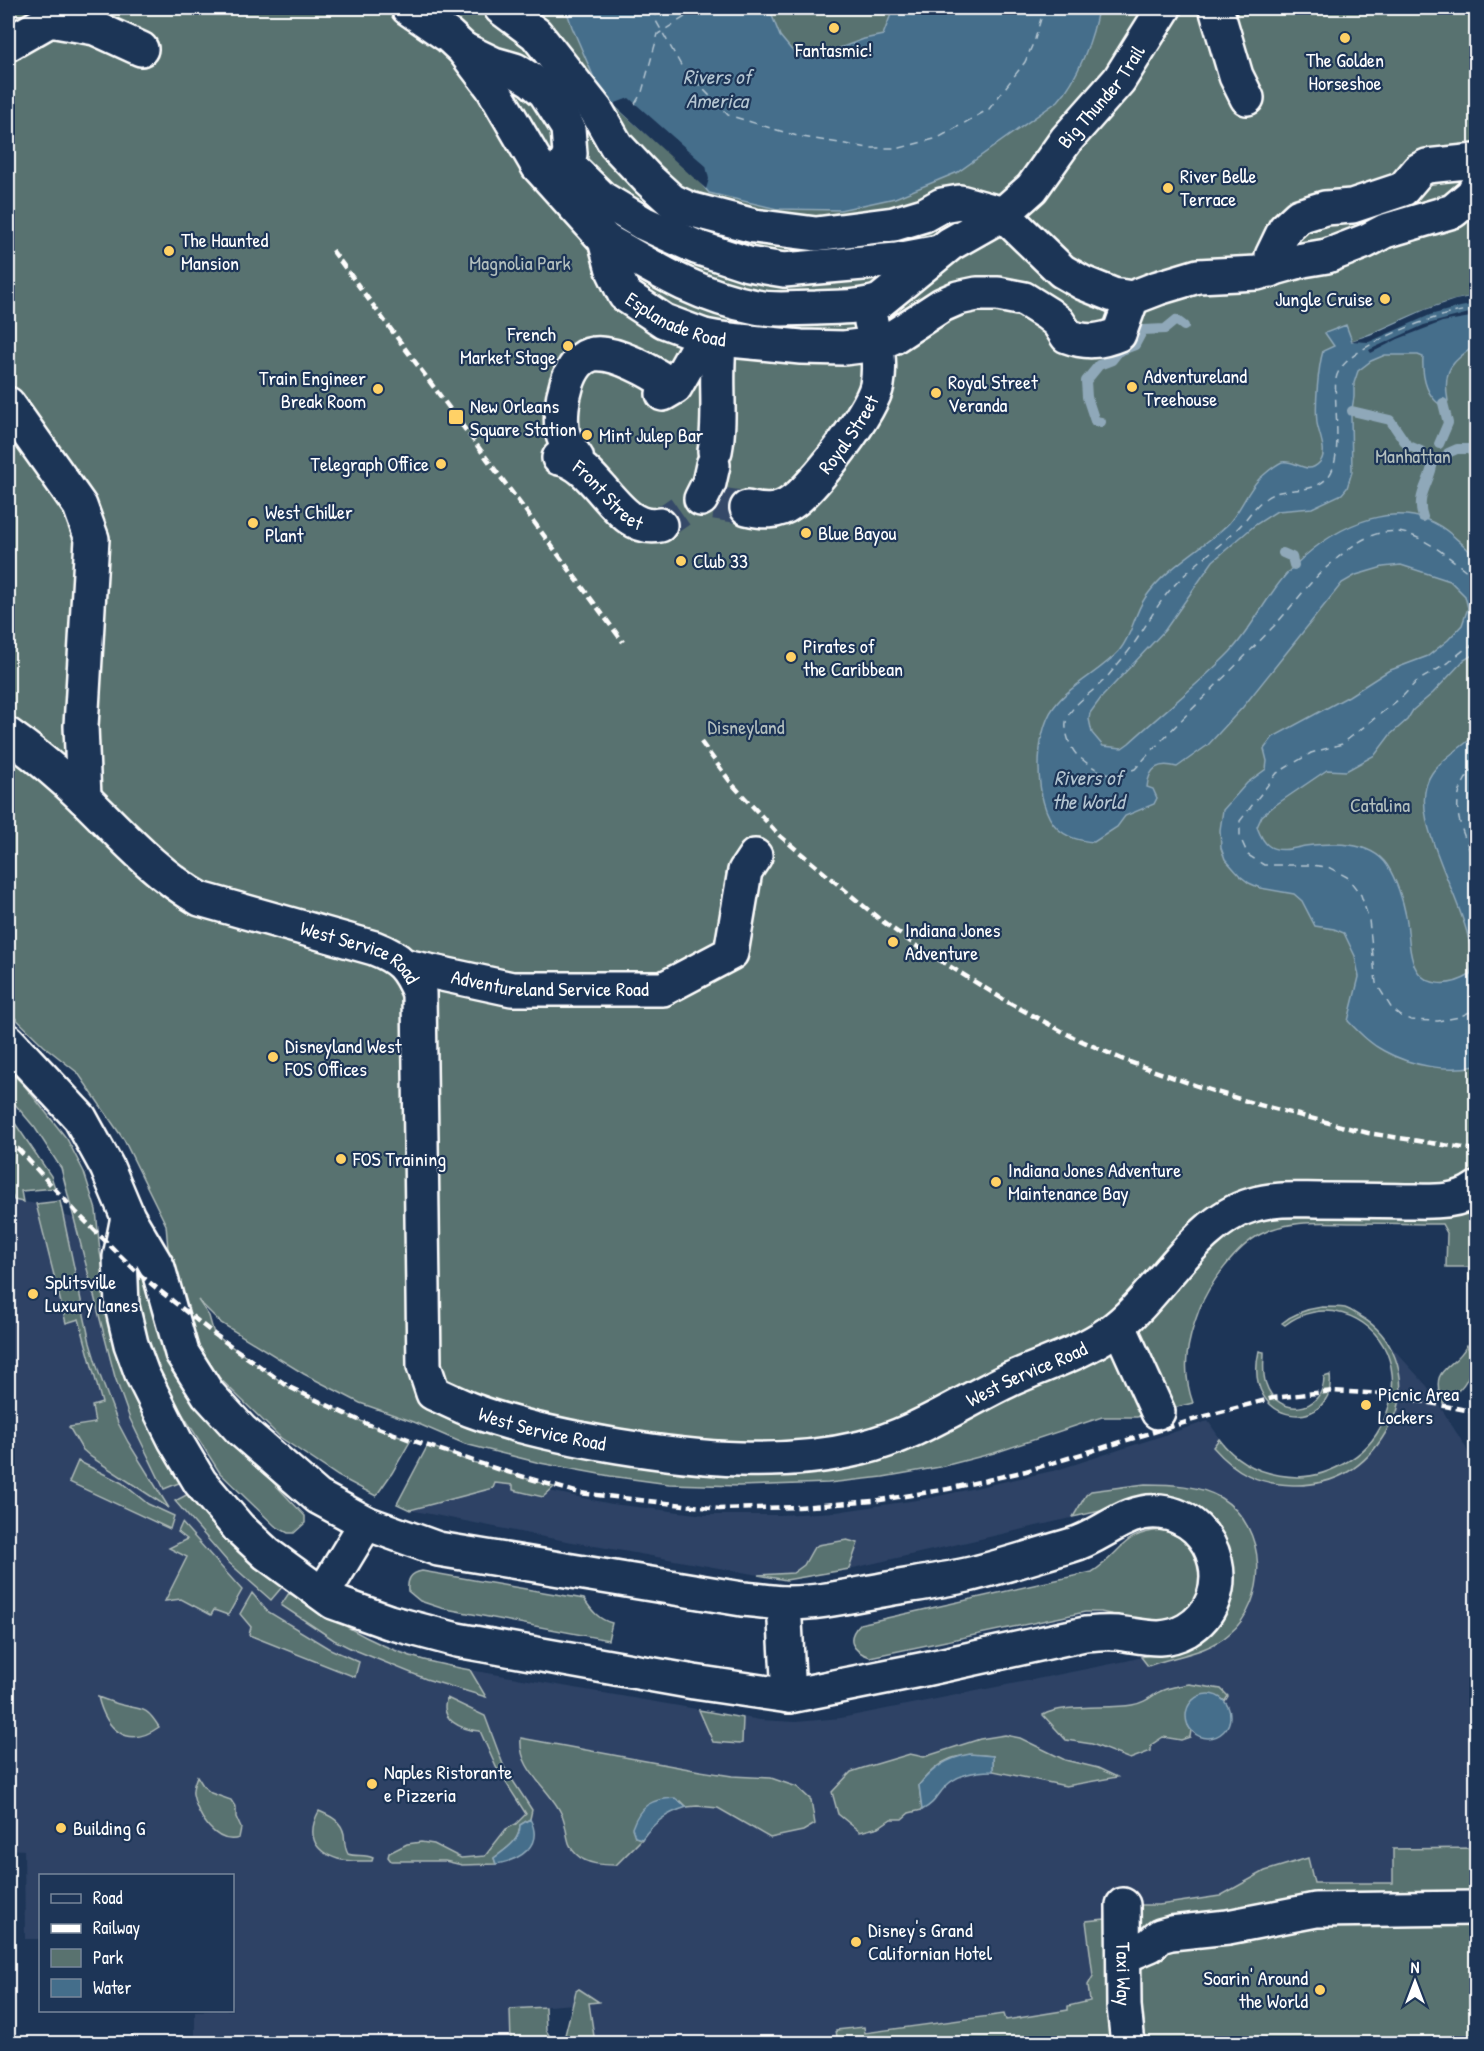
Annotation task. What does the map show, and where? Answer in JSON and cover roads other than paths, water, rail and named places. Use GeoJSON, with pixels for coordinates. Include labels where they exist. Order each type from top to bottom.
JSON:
{"type":"FeatureCollection","features":[{"type":"Feature","properties":{"kind":"street","name":"Esplanade Road"},"geometry":{"type":"LineString","coordinates":[[408,8],[442,18],[492,87],[538,166],[611,192],[605,240],[616,276],[625,295],[664,321],[712,337],[801,347],[844,348],[890,338],[942,305],[958,298],[977,294],[998,294],[1024,299],[1058,322],[1067,336],[1090,342],[1119,334],[1132,298]]}},
{"type":"Feature","properties":{"kind":"street"},"geometry":{"type":"LineString","coordinates":[[501,8],[536,34],[607,109],[616,145],[611,192]]}},
{"type":"Feature","properties":{"kind":"street","name":"Big Thunder Trail"},"geometry":{"type":"LineString","coordinates":[[867,305],[880,301],[950,244],[1003,214],[1032,188],[1077,126],[1119,80],[1164,8]]}},
{"type":"Feature","properties":{"kind":"street"},"geometry":{"type":"LineString","coordinates":[[1216,8],[1236,76],[1247,98]]}},
{"type":"Feature","properties":{"kind":"street"},"geometry":{"type":"LineString","coordinates":[[8,44],[50,20],[95,28],[141,49]]}},
{"type":"Feature","properties":{"kind":"street"},"geometry":{"type":"LineString","coordinates":[[463,49],[494,64],[515,70],[545,92],[568,128],[570,154],[561,175]]}},
{"type":"Feature","properties":{"kind":"street"},"geometry":{"type":"LineString","coordinates":[[1271,270],[1272,256],[1285,229],[1299,216],[1317,210],[1352,206],[1375,200],[1403,189],[1412,177],[1427,166],[1476,161]]}},
{"type":"Feature","properties":{"kind":"street"},"geometry":{"type":"LineString","coordinates":[[611,192],[672,201],[689,209],[754,226],[816,234],[894,225],[924,215],[942,205],[960,202],[1003,214],[1062,271],[1113,296],[1132,298],[1198,276],[1245,274],[1328,256],[1385,231],[1453,211],[1475,192]]}},
{"type":"Feature","properties":{"kind":"street"},"geometry":{"type":"LineString","coordinates":[[611,192],[643,223],[696,247],[748,264],[784,270],[897,260],[942,251]]}},
{"type":"Feature","properties":{"kind":"street"},"geometry":{"type":"LineString","coordinates":[[1375,200],[1385,231]]}},
{"type":"Feature","properties":{"kind":"street"},"geometry":{"type":"LineString","coordinates":[[605,240],[680,283],[706,294],[749,305],[771,309],[867,305]]}},
{"type":"Feature","properties":{"kind":"street","name":"Royal Street"},"geometry":{"type":"LineString","coordinates":[[747,508],[769,512],[791,503],[813,483],[861,421],[877,387],[880,363],[890,338],[867,305]]}},
{"type":"Feature","properties":{"kind":"street"},"geometry":{"type":"LineString","coordinates":[[664,321],[633,365],[651,371],[666,389],[675,387],[712,337]]}},
{"type":"Feature","properties":{"kind":"street","name":"Front Street"},"geometry":{"type":"LineString","coordinates":[[633,365],[609,353],[591,354],[573,366],[569,376],[561,428],[566,445],[576,457],[566,460],[600,486],[627,517],[654,526],[689,510],[709,483],[718,423],[716,361],[712,337]]}},
{"type":"Feature","properties":{"kind":"street"},"geometry":{"type":"LineString","coordinates":[[8,404],[80,506],[92,539],[81,716],[84,798]]}},
{"type":"Feature","properties":{"kind":"street","name":"West Service Road"},"geometry":{"type":"LineString","coordinates":[[8,735],[36,755],[84,798],[155,868],[200,899],[374,948],[392,955],[405,966],[419,993],[424,1366],[433,1393],[475,1412],[585,1441],[714,1458],[772,1459],[816,1456],[863,1448],[901,1434],[1011,1379],[1091,1345],[1119,1326],[1208,1231],[1230,1215],[1250,1205],[1295,1200],[1438,1201],[1469,1194],[1476,1189]]}},
{"type":"Feature","properties":{"kind":"street","name":"Adventureland Service Road"},"geometry":{"type":"LineString","coordinates":[[405,966],[512,988],[663,988],[730,953],[745,871],[755,856]]}},
{"type":"Feature","properties":{"kind":"street"},"geometry":{"type":"LineString","coordinates":[[8,1041],[80,1118],[107,1167],[128,1217],[158,1268],[182,1353],[208,1394],[241,1430],[318,1497],[366,1523],[438,1550],[742,1599],[784,1603],[826,1601],[968,1575],[1075,1544],[1122,1520],[1142,1513],[1160,1512],[1181,1517],[1199,1530],[1212,1548],[1218,1573],[1215,1594],[1205,1614],[1188,1629],[1168,1638],[1145,1639],[1101,1632],[1085,1634],[925,1669],[789,1695],[694,1682],[457,1640],[389,1622],[333,1602],[267,1554],[219,1506],[200,1482],[157,1405],[131,1344],[122,1306],[120,1257],[128,1217]]}},
{"type":"Feature","properties":{"kind":"street"},"geometry":{"type":"LineString","coordinates":[[1119,1326],[1158,1412]]}},
{"type":"Feature","properties":{"kind":"street"},"geometry":{"type":"LineString","coordinates":[[322,1594],[366,1523]]}},
{"type":"Feature","properties":{"kind":"street"},"geometry":{"type":"LineString","coordinates":[[784,1603],[789,1695]]}},
{"type":"Feature","properties":{"kind":"street","name":"Taxi Way"},"geometry":{"type":"LineString","coordinates":[[1124,1905],[1124,2006],[1128,2043]]}},
{"type":"Feature","properties":{"kind":"street"},"geometry":{"type":"LineString","coordinates":[[1124,1956],[1150,1945],[1160,1936],[1171,1933],[1220,1928],[1316,1910],[1476,1908]]}},
{"type":"Feature","properties":{"kind":"water","name":"Rivers of America"},"geometry":{"type":"Polygon","coordinates":[[[568,8],[769,8],[780,36],[795,54],[816,57],[864,39],[883,35],[891,8],[1098,8],[1084,57],[1072,81],[1058,101],[958,172],[895,198],[840,210],[777,209],[709,193],[696,177],[613,104],[595,80],[572,27],[567,12],[568,8]]]}},
{"type":"Feature","properties":{"kind":"water","name":"Rivers of the World"},"geometry":{"type":"Polygon","coordinates":[[[1476,296],[1476,345],[1451,367],[1446,381],[1448,401],[1439,404],[1430,395],[1424,377],[1423,357],[1418,355],[1385,355],[1371,361],[1358,371],[1354,383],[1351,415],[1352,472],[1347,488],[1342,494],[1312,508],[1277,511],[1255,525],[1213,561],[1165,630],[1101,698],[1090,713],[1089,719],[1092,733],[1103,746],[1122,748],[1129,743],[1230,652],[1247,631],[1277,585],[1295,565],[1330,537],[1350,527],[1370,519],[1392,515],[1413,516],[1433,522],[1466,547],[1477,567],[1476,653],[1464,660],[1433,693],[1413,710],[1407,720],[1390,735],[1375,755],[1346,771],[1327,770],[1274,806],[1262,816],[1257,827],[1265,842],[1277,849],[1338,844],[1360,847],[1380,857],[1387,865],[1401,897],[1406,916],[1411,957],[1417,971],[1423,977],[1437,983],[1462,979],[1470,975],[1471,952],[1465,927],[1433,843],[1426,817],[1425,793],[1436,767],[1476,734],[1476,1066],[1441,1068],[1406,1061],[1384,1051],[1365,1038],[1348,1021],[1359,977],[1355,956],[1344,933],[1315,926],[1302,901],[1294,894],[1260,888],[1240,876],[1225,859],[1221,848],[1220,830],[1223,810],[1247,783],[1266,769],[1264,749],[1273,737],[1349,696],[1388,671],[1428,656],[1462,625],[1468,608],[1465,596],[1450,581],[1401,565],[1383,567],[1356,575],[1342,583],[1243,707],[1208,745],[1177,767],[1165,765],[1153,771],[1147,787],[1153,789],[1157,798],[1154,804],[1125,816],[1117,827],[1094,842],[1074,838],[1057,828],[1049,817],[1044,803],[1039,768],[1043,734],[1047,719],[1054,707],[1119,651],[1145,598],[1162,577],[1226,526],[1255,484],[1274,467],[1287,462],[1311,468],[1320,462],[1323,448],[1316,415],[1318,377],[1323,351],[1334,346],[1325,333],[1346,325],[1352,341],[1451,301],[1476,296]]]}},
{"type":"Feature","properties":{"kind":"water"},"geometry":{"type":"Polygon","coordinates":[[[1208,1694],[1223,1701],[1230,1716],[1223,1731],[1208,1738],[1193,1731],[1186,1716],[1193,1701],[1208,1694]]]}},
{"type":"Feature","properties":{"kind":"water"},"geometry":{"type":"Polygon","coordinates":[[[970,1754],[993,1756],[993,1771],[974,1773],[955,1779],[922,1810],[919,1785],[924,1779],[942,1764],[970,1754]]]}},
{"type":"Feature","properties":{"kind":"water"},"geometry":{"type":"Polygon","coordinates":[[[675,1798],[687,1807],[662,1819],[642,1839],[635,1837],[632,1828],[643,1809],[653,1802],[675,1798]]]}},
{"type":"Feature","properties":{"kind":"water"},"geometry":{"type":"Polygon","coordinates":[[[530,1819],[534,1829],[532,1844],[521,1855],[496,1864],[494,1858],[518,1836],[520,1825],[530,1819]]]}},
{"type":"Feature","properties":{"kind":"waterway"},"geometry":{"type":"LineString","coordinates":[[1101,422],[1095,421],[1087,397],[1086,381],[1099,365],[1112,360],[1119,351],[1135,345],[1143,330],[1165,329],[1176,320],[1184,326]]}},
{"type":"Feature","properties":{"kind":"waterway"},"geometry":{"type":"LineString","coordinates":[[1439,444],[1448,423],[1443,403]]}},
{"type":"Feature","properties":{"kind":"waterway"},"geometry":{"type":"LineString","coordinates":[[1352,411],[1390,420],[1407,445],[1421,451]]}},
{"type":"Feature","properties":{"kind":"waterway"},"geometry":{"type":"LineString","coordinates":[[1448,453],[1457,449],[1470,449],[1476,457]]}},
{"type":"Feature","properties":{"kind":"waterway"},"geometry":{"type":"LineString","coordinates":[[1423,517],[1422,495],[1433,461]]}},
{"type":"Feature","properties":{"kind":"waterway"},"geometry":{"type":"LineString","coordinates":[[1283,553],[1292,557],[1294,565]]}},
{"type":"Feature","properties":{"kind":"tunnel"},"geometry":{"type":"LineString","coordinates":[[715,503],[747,508]]}},
{"type":"Feature","properties":{"kind":"tunnel"},"geometry":{"type":"LineString","coordinates":[[660,525],[680,511]]}},
{"type":"Feature","properties":{"kind":"railway"},"geometry":{"type":"LineString","coordinates":[[332,250],[623,642]]}},
{"type":"Feature","properties":{"kind":"railway"},"geometry":{"type":"LineString","coordinates":[[701,742],[732,784],[779,835],[878,918],[915,945],[1011,1004],[1073,1037],[1124,1060],[1256,1104],[1368,1133],[1476,1150]]}},
{"type":"Feature","properties":{"kind":"railway"},"geometry":{"type":"LineString","coordinates":[[8,1138],[76,1212],[139,1274],[214,1334],[289,1387],[367,1424],[497,1469],[579,1493],[719,1509],[799,1507],[874,1501],[948,1489],[1026,1471],[1273,1398],[1333,1391],[1384,1394],[1476,1412]]}},
{"type":"Feature","properties":{"kind":"place","name":"Fantasmic!"},"geometry":{"type":"Point","coordinates":[834,28]}},
{"type":"Feature","properties":{"kind":"place","name":"The Golden Horseshoe"},"geometry":{"type":"Point","coordinates":[1345,38]}},
{"type":"Feature","properties":{"kind":"place","name":"River Belle Terrace"},"geometry":{"type":"Point","coordinates":[1168,188]}},
{"type":"Feature","properties":{"kind":"place","name":"The Haunted Mansion"},"geometry":{"type":"Point","coordinates":[169,251]}},
{"type":"Feature","properties":{"kind":"place","name":"Jungle Cruise"},"geometry":{"type":"Point","coordinates":[1385,299]}},
{"type":"Feature","properties":{"kind":"place","name":"French Market Stage"},"geometry":{"type":"Point","coordinates":[568,346]}},
{"type":"Feature","properties":{"kind":"place","name":"Adventureland Treehouse"},"geometry":{"type":"Point","coordinates":[1132,387]}},
{"type":"Feature","properties":{"kind":"place","name":"Train Engineer Break Room"},"geometry":{"type":"Point","coordinates":[378,389]}},
{"type":"Feature","properties":{"kind":"place","name":"Royal Street Veranda"},"geometry":{"type":"Point","coordinates":[936,393]}},
{"type":"Feature","properties":{"kind":"place","name":"New Orleans Square Station"},"geometry":{"type":"Point","coordinates":[456,417]}},
{"type":"Feature","properties":{"kind":"place","name":"Mint Julep Bar"},"geometry":{"type":"Point","coordinates":[587,435]}},
{"type":"Feature","properties":{"kind":"place","name":"Telegraph Office"},"geometry":{"type":"Point","coordinates":[441,464]}},
{"type":"Feature","properties":{"kind":"place","name":"West Chiller Plant"},"geometry":{"type":"Point","coordinates":[253,523]}},
{"type":"Feature","properties":{"kind":"place","name":"Blue Bayou"},"geometry":{"type":"Point","coordinates":[806,533]}},
{"type":"Feature","properties":{"kind":"place","name":"Club 33"},"geometry":{"type":"Point","coordinates":[681,561]}},
{"type":"Feature","properties":{"kind":"place","name":"Pirates of the Caribbean"},"geometry":{"type":"Point","coordinates":[791,657]}},
{"type":"Feature","properties":{"kind":"place","name":"Indiana Jones Adventure"},"geometry":{"type":"Point","coordinates":[893,942]}},
{"type":"Feature","properties":{"kind":"place","name":"Disneyland West FOS Offices"},"geometry":{"type":"Point","coordinates":[273,1057]}},
{"type":"Feature","properties":{"kind":"place","name":"FOS Training"},"geometry":{"type":"Point","coordinates":[341,1159]}},
{"type":"Feature","properties":{"kind":"place","name":"Indiana Jones Adventure Maintenance Bay"},"geometry":{"type":"Point","coordinates":[996,1182]}},
{"type":"Feature","properties":{"kind":"place","name":"Splitsville Luxury Lanes"},"geometry":{"type":"Point","coordinates":[33,1294]}},
{"type":"Feature","properties":{"kind":"place","name":"Picnic Area Lockers"},"geometry":{"type":"Point","coordinates":[1366,1405]}},
{"type":"Feature","properties":{"kind":"place","name":"Naples Ristorante e Pizzeria"},"geometry":{"type":"Point","coordinates":[372,1784]}},
{"type":"Feature","properties":{"kind":"place","name":"Building G"},"geometry":{"type":"Point","coordinates":[61,1828]}},
{"type":"Feature","properties":{"kind":"place","name":"Disney's Grand Californian Hotel"},"geometry":{"type":"Point","coordinates":[856,1942]}},
{"type":"Feature","properties":{"kind":"place","name":"Soarin' Around the World"},"geometry":{"type":"Point","coordinates":[1320,1990]}},
{"type":"Feature","properties":{"kind":"park label","name":"Magnolia Park"},"geometry":{"type":"Point","coordinates":[520,263]}},
{"type":"Feature","properties":{"kind":"park label","name":"Manhattan"},"geometry":{"type":"Point","coordinates":[1413,456]}},
{"type":"Feature","properties":{"kind":"park label","name":"Disneyland"},"geometry":{"type":"Point","coordinates":[746,727]}},
{"type":"Feature","properties":{"kind":"park label","name":"Catalina"},"geometry":{"type":"Point","coordinates":[1380,805]}}]}
